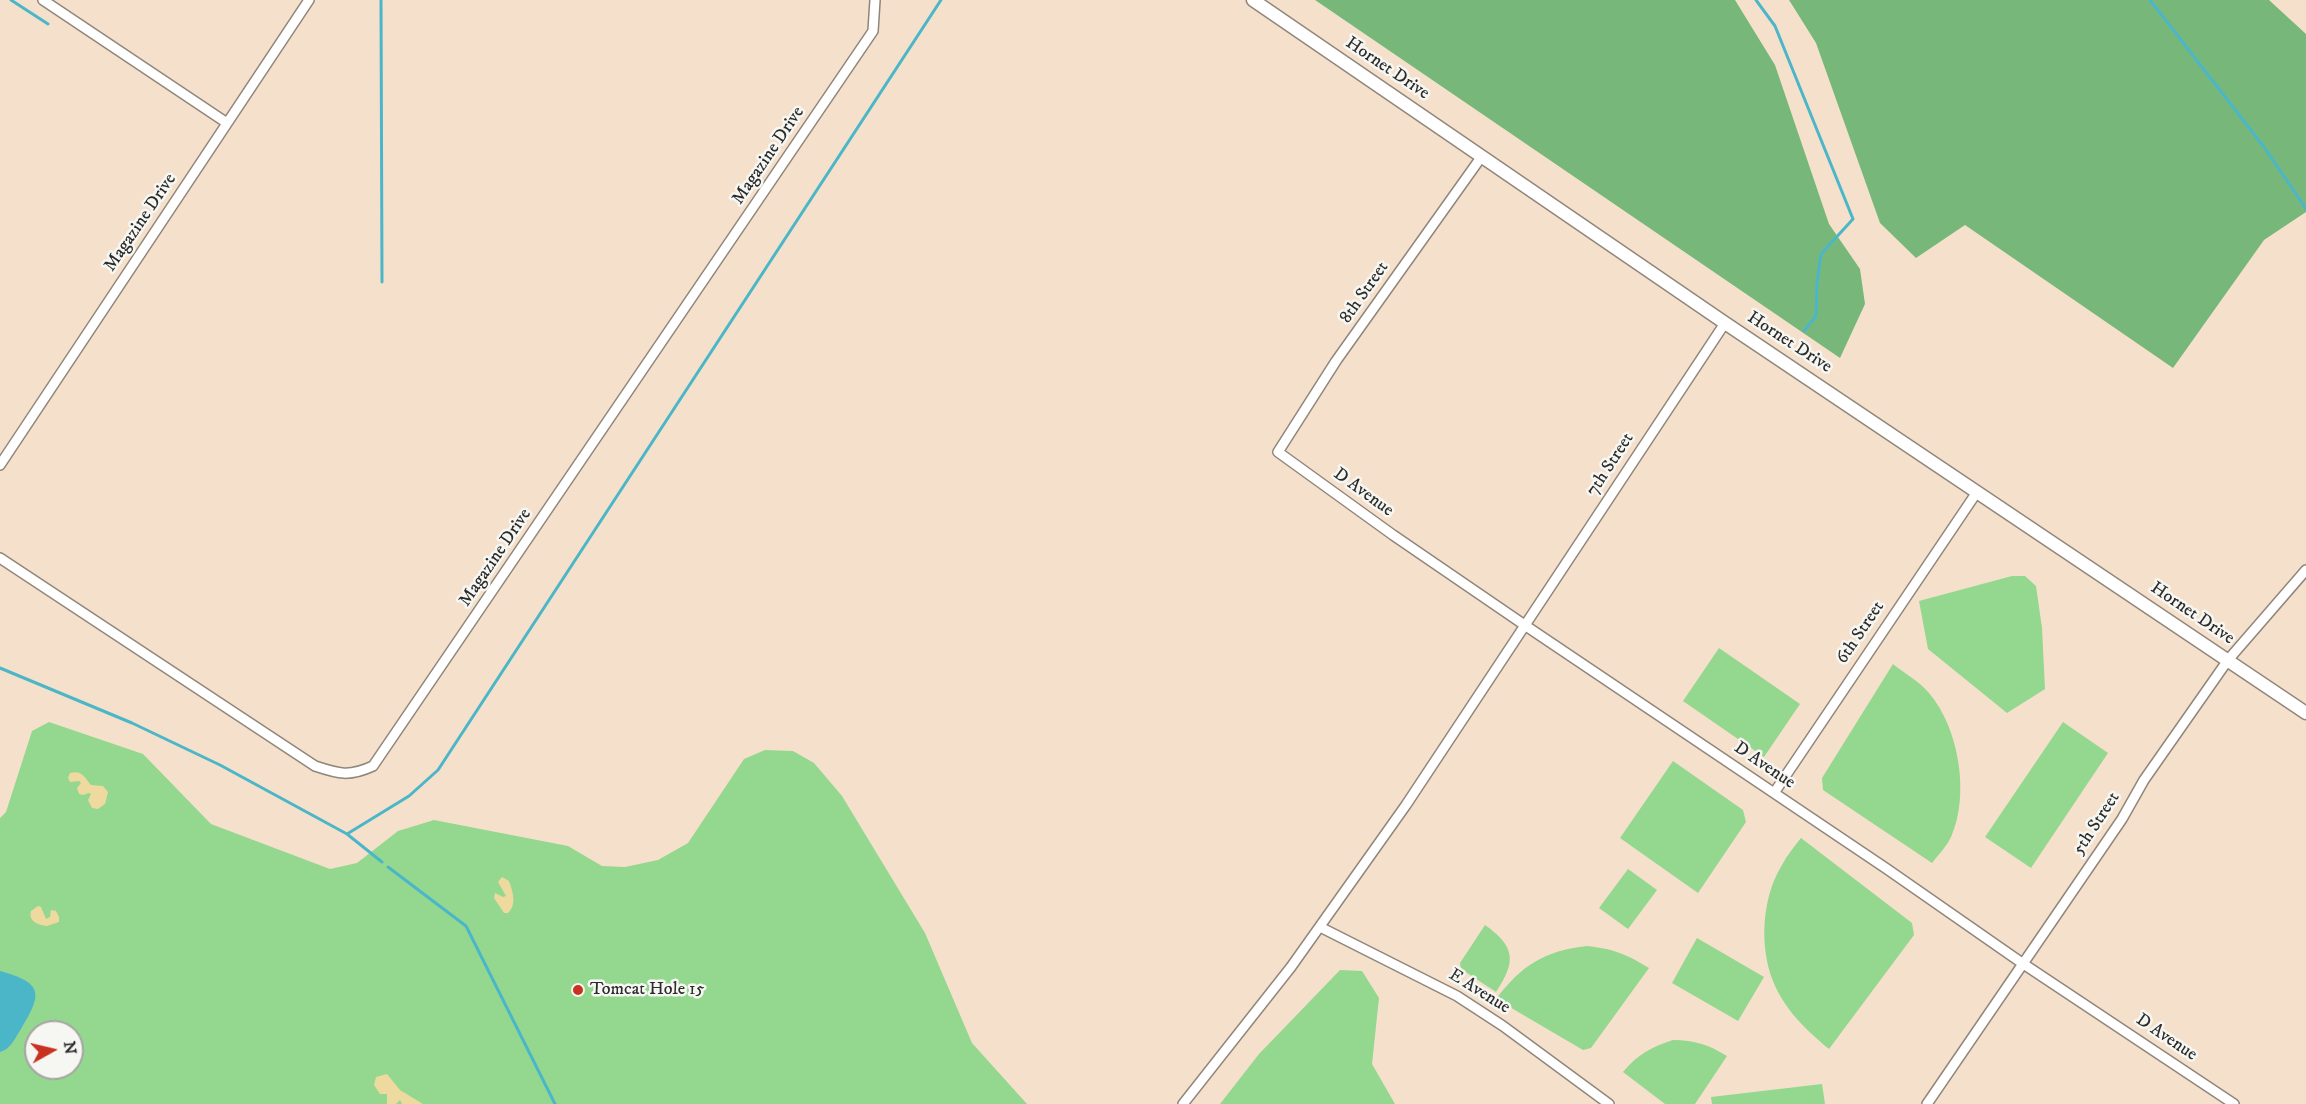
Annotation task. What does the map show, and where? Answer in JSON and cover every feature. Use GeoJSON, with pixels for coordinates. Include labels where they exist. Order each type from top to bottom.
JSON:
{"type":"FeatureCollection","features":[{"type":"Feature","properties":{"kind":"main road","name":"Hornet Drive"},"geometry":{"type":"LineString","coordinates":[[1253,0],[1725,322],[2306,713]]}},
{"type":"Feature","properties":{"kind":"street"},"geometry":{"type":"LineString","coordinates":[[43,0],[227,123]]}},
{"type":"Feature","properties":{"kind":"street","name":"Magazine Drive"},"geometry":{"type":"LineString","coordinates":[[0,465],[309,0]]}},
{"type":"Feature","properties":{"kind":"street","name":"Magazine Drive"},"geometry":{"type":"LineString","coordinates":[[0,558],[315,766],[345,774],[358,773],[373,766],[873,32],[875,0]]}},
{"type":"Feature","properties":{"kind":"street","name":"8th Street"},"geometry":{"type":"LineString","coordinates":[[1278,452],[1336,360],[1482,156]]}},
{"type":"Feature","properties":{"kind":"street","name":"7th Street"},"geometry":{"type":"LineString","coordinates":[[1183,1104],[1291,967],[1406,805],[1725,322]]}},
{"type":"Feature","properties":{"kind":"street","name":"D Avenue"},"geometry":{"type":"LineString","coordinates":[[1278,452],[1393,535],[1526,626],[2234,1104]]}},
{"type":"Feature","properties":{"kind":"street","name":"6th Street"},"geometry":{"type":"LineString","coordinates":[[1774,793],[1977,492]]}},
{"type":"Feature","properties":{"kind":"street","name":"5th Street"},"geometry":{"type":"LineString","coordinates":[[1927,1104],[2121,819],[2144,780],[2228,660],[2306,570]]}},
{"type":"Feature","properties":{"kind":"street","name":"E Avenue"},"geometry":{"type":"LineString","coordinates":[[1320,927],[1457,996],[1609,1104]]}},
{"type":"Feature","properties":{"kind":"green space"},"geometry":{"type":"Polygon","coordinates":[[[1315,0],[1735,0],[1775,65],[1829,224],[1860,269],[1865,304],[1840,358],[1315,0]]]}},
{"type":"Feature","properties":{"kind":"green space"},"geometry":{"type":"Polygon","coordinates":[[[1789,0],[2269,0],[2306,34],[2306,212],[2264,240],[2173,368],[1965,225],[1916,258],[1880,223],[1816,43],[1789,0]]]}},
{"type":"Feature","properties":{"kind":"green space"},"geometry":{"type":"Polygon","coordinates":[[[2012,576],[2025,576],[2036,586],[2042,628],[2045,689],[2007,713],[1928,649],[1919,601],[2012,576]]]}},
{"type":"Feature","properties":{"kind":"green space"},"geometry":{"type":"Polygon","coordinates":[[[1719,648],[1800,704],[1764,757],[1683,701],[1719,648]]]}},
{"type":"Feature","properties":{"kind":"green space"},"geometry":{"type":"Polygon","coordinates":[[[1893,664],[1917,681],[1939,708],[1948,724],[1958,762],[1960,802],[1957,820],[1945,847],[1932,863],[1823,790],[1822,778],[1893,664]]]}},
{"type":"Feature","properties":{"kind":"green space"},"geometry":{"type":"Polygon","coordinates":[[[49,722],[143,754],[211,824],[330,869],[357,863],[398,831],[434,820],[568,846],[602,866],[625,867],[658,860],[688,843],[744,759],[765,750],[793,751],[814,763],[842,796],[925,933],[972,1043],[1027,1104],[0,1104],[0,818],[6,812],[32,731],[49,722]]]}},
{"type":"Feature","properties":{"kind":"green space"},"geometry":{"type":"Polygon","coordinates":[[[2063,722],[2108,753],[2031,868],[1985,837],[2063,722]]]}},
{"type":"Feature","properties":{"kind":"green space"},"geometry":{"type":"Polygon","coordinates":[[[1673,761],[1743,810],[1746,822],[1698,893],[1620,838],[1673,761]]]}},
{"type":"Feature","properties":{"kind":"green space"},"geometry":{"type":"Polygon","coordinates":[[[1801,838],[1912,923],[1914,935],[1829,1049],[1804,1027],[1783,1001],[1773,981],[1766,953],[1764,937],[1770,892],[1784,861],[1801,838]]]}},
{"type":"Feature","properties":{"kind":"green space"},"geometry":{"type":"Polygon","coordinates":[[[1628,869],[1657,890],[1628,929],[1599,908],[1628,869]]]}},
{"type":"Feature","properties":{"kind":"green space"},"geometry":{"type":"Polygon","coordinates":[[[1485,925],[1503,941],[1510,955],[1507,972],[1496,992],[1461,969],[1460,963],[1485,925]]]}},
{"type":"Feature","properties":{"kind":"green space"},"geometry":{"type":"Polygon","coordinates":[[[1697,938],[1764,977],[1738,1021],[1672,983],[1697,938]]]}},
{"type":"Feature","properties":{"kind":"green space"},"geometry":{"type":"Polygon","coordinates":[[[1587,946],[1620,953],[1649,968],[1591,1048],[1583,1050],[1496,999],[1515,977],[1535,962],[1558,952],[1587,946]]]}},
{"type":"Feature","properties":{"kind":"green space"},"geometry":{"type":"Polygon","coordinates":[[[1340,970],[1362,971],[1379,998],[1372,1064],[1395,1104],[1220,1104],[1259,1054],[1340,970]]]}},
{"type":"Feature","properties":{"kind":"green space"},"geometry":{"type":"Polygon","coordinates":[[[1673,1040],[1702,1044],[1727,1056],[1695,1104],[1665,1104],[1623,1072],[1645,1052],[1673,1040]]]}},
{"type":"Feature","properties":{"kind":"green space"},"geometry":{"type":"Polygon","coordinates":[[[1822,1084],[1825,1104],[1712,1104],[1711,1097],[1822,1084]]]}},
{"type":"Feature","properties":{"kind":"sand"},"geometry":{"type":"Polygon","coordinates":[[[70,773],[80,773],[91,785],[103,786],[108,792],[105,804],[98,809],[92,808],[88,800],[91,794],[79,794],[77,788],[81,783],[79,781],[70,782],[68,778],[70,773]]]}},
{"type":"Feature","properties":{"kind":"sand"},"geometry":{"type":"Polygon","coordinates":[[[502,877],[509,881],[513,894],[513,906],[508,913],[504,913],[494,898],[495,893],[506,896],[498,882],[502,877]]]}},
{"type":"Feature","properties":{"kind":"sand"},"geometry":{"type":"Polygon","coordinates":[[[38,906],[41,907],[46,919],[50,917],[51,910],[56,911],[59,922],[47,926],[34,922],[30,914],[38,906]]]}},
{"type":"Feature","properties":{"kind":"sand"},"geometry":{"type":"Polygon","coordinates":[[[387,1074],[400,1090],[423,1104],[402,1104],[400,1100],[396,1104],[387,1104],[387,1094],[380,1094],[374,1085],[376,1077],[387,1074]]]}},
{"type":"Feature","properties":{"kind":"water"},"geometry":{"type":"Polygon","coordinates":[[[0,971],[25,980],[35,991],[35,998],[28,1017],[24,1020],[15,1039],[10,1046],[0,1052],[0,971]]]}},
{"type":"Feature","properties":{"kind":"waterway"},"geometry":{"type":"LineString","coordinates":[[11,0],[48,24]]}},
{"type":"Feature","properties":{"kind":"waterway"},"geometry":{"type":"LineString","coordinates":[[381,0],[382,282]]}},
{"type":"Feature","properties":{"kind":"waterway"},"geometry":{"type":"LineString","coordinates":[[347,834],[409,796],[438,770],[941,0]]}},
{"type":"Feature","properties":{"kind":"waterway"},"geometry":{"type":"LineString","coordinates":[[1756,0],[1775,26],[1853,219],[1821,254],[1816,316],[1804,331]]}},
{"type":"Feature","properties":{"kind":"waterway"},"geometry":{"type":"LineString","coordinates":[[2150,0],[2264,147],[2306,209]]}},
{"type":"Feature","properties":{"kind":"waterway"},"geometry":{"type":"LineString","coordinates":[[0,668],[132,723],[220,765],[347,834],[382,862]]}},
{"type":"Feature","properties":{"kind":"waterway"},"geometry":{"type":"LineString","coordinates":[[388,867],[466,926],[555,1104]]}},
{"type":"Feature","properties":{"kind":"place","name":"Tomcat Hole 15"},"geometry":{"type":"Point","coordinates":[578,990]}}]}
